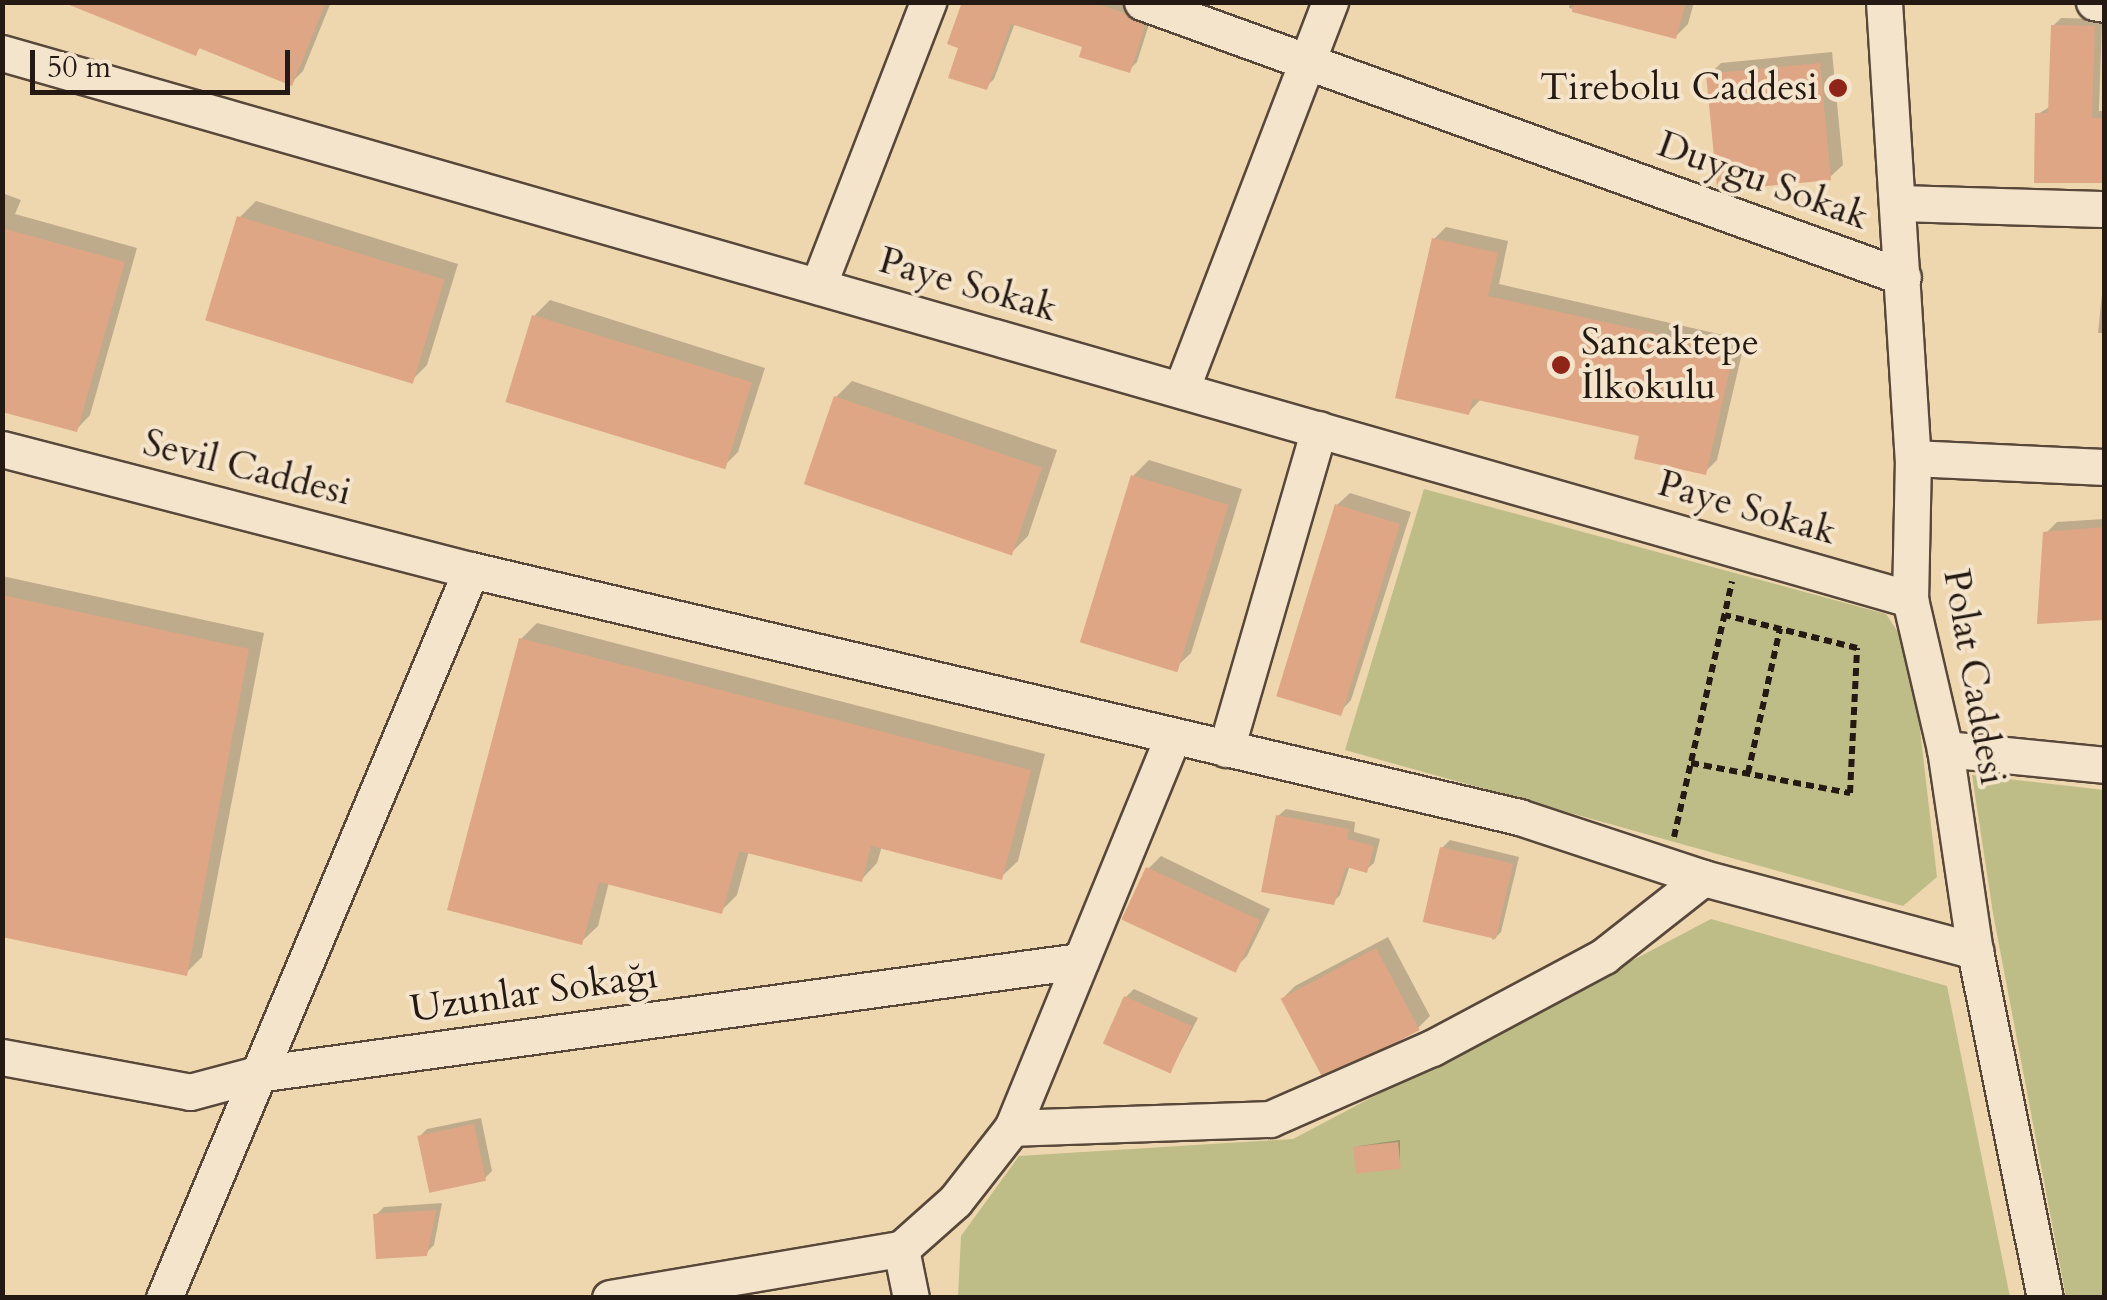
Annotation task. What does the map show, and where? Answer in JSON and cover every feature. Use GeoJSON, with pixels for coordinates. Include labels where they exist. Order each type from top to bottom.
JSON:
{"type":"FeatureCollection","features":[{"type":"Feature","properties":{"kind":"street"},"geometry":{"type":"LineString","coordinates":[[818,286],[928,2]]}},
{"type":"Feature","properties":{"kind":"street","name":"Duygu Sokak"},"geometry":{"type":"LineString","coordinates":[[1142,2],[1903,277]]}},
{"type":"Feature","properties":{"kind":"street"},"geometry":{"type":"LineString","coordinates":[[1181,390],[1330,2]]}},
{"type":"Feature","properties":{"kind":"street","name":"Polat Caddesi"},"geometry":{"type":"LineString","coordinates":[[1884,2],[1913,458],[1910,599],[1945,748],[1975,951],[2045,1298]]}},
{"type":"Feature","properties":{"kind":"street"},"geometry":{"type":"LineString","coordinates":[[2094,2],[2104,4]]}},
{"type":"Feature","properties":{"kind":"street","name":"Paye Sokak"},"geometry":{"type":"LineString","coordinates":[[2,53],[1910,599]]}},
{"type":"Feature","properties":{"kind":"street"},"geometry":{"type":"LineString","coordinates":[[1899,203],[2104,209]]}},
{"type":"Feature","properties":{"kind":"street"},"geometry":{"type":"LineString","coordinates":[[1226,749],[1319,430]]}},
{"type":"Feature","properties":{"kind":"street","name":"Sevil Caddesi"},"geometry":{"type":"LineString","coordinates":[[2,449],[471,570],[1519,817],[1703,878],[1975,951]]}},
{"type":"Feature","properties":{"kind":"street"},"geometry":{"type":"LineString","coordinates":[[1913,458],[2104,467]]}},
{"type":"Feature","properties":{"kind":"street"},"geometry":{"type":"LineString","coordinates":[[164,1298],[471,570]]}},
{"type":"Feature","properties":{"kind":"street"},"geometry":{"type":"LineString","coordinates":[[610,1298],[901,1249],[955,1201],[1012,1128],[1174,736]]}},
{"type":"Feature","properties":{"kind":"street"},"geometry":{"type":"LineString","coordinates":[[1945,748],[2104,766]]}},
{"type":"Feature","properties":{"kind":"street"},"geometry":{"type":"LineString","coordinates":[[1012,1128],[1270,1119],[1432,1048],[1604,956],[1703,878]]}},
{"type":"Feature","properties":{"kind":"street","name":"Uzunlar Sokağı"},"geometry":{"type":"LineString","coordinates":[[2,1057],[190,1092],[256,1074],[1080,961]]}},
{"type":"Feature","properties":{"kind":"street"},"geometry":{"type":"LineString","coordinates":[[901,1249],[911,1298]]}},
{"type":"Feature","properties":{"kind":"path"},"geometry":{"type":"LineString","coordinates":[[1667,866],[1739,550]]}},
{"type":"Feature","properties":{"kind":"path"},"geometry":{"type":"LineString","coordinates":[[1691,763],[1850,794],[1857,648],[1725,615]]}},
{"type":"Feature","properties":{"kind":"path"},"geometry":{"type":"LineString","coordinates":[[1748,774],[1780,629]]}},
{"type":"Feature","properties":{"kind":"shaded area"},"geometry":{"type":"Polygon","coordinates":[[[1424,489],[1886,614],[1911,652],[1937,877],[1903,906],[1345,750],[1424,489]]]}},
{"type":"Feature","properties":{"kind":"shaded area"},"geometry":{"type":"Polygon","coordinates":[[[1972,775],[2104,790],[2104,1297],[2066,1297],[1993,913],[1972,775]]]}},
{"type":"Feature","properties":{"kind":"shaded area"},"geometry":{"type":"Polygon","coordinates":[[[1711,919],[1947,986],[2010,1297],[958,1298],[961,1236],[1019,1156],[1293,1139],[1711,919]]]}},
{"type":"Feature","properties":{"kind":"building"},"geometry":{"type":"Polygon","coordinates":[[[62,2],[326,2],[292,86],[199,48],[196,56],[62,2]]]}},
{"type":"Feature","properties":{"kind":"building"},"geometry":{"type":"Polygon","coordinates":[[[962,2],[1092,2],[1124,13],[1145,26],[1130,73],[1079,57],[1082,47],[1011,24],[987,90],[948,78],[958,48],[947,44],[962,2]]]}},
{"type":"Feature","properties":{"kind":"building"},"geometry":{"type":"Polygon","coordinates":[[[1573,2],[1686,2],[1676,39],[1572,12],[1573,2]]]}},
{"type":"Feature","properties":{"kind":"building"},"geometry":{"type":"Polygon","coordinates":[[[2051,25],[2095,26],[2092,118],[2104,118],[2104,183],[2034,183],[2035,113],[2048,113],[2051,25]]]}},
{"type":"Feature","properties":{"kind":"building"},"geometry":{"type":"Polygon","coordinates":[[[1820,63],[1831,180],[1725,190],[1717,187],[1706,74],[1820,63]]]}},
{"type":"Feature","properties":{"kind":"building"},"geometry":{"type":"Polygon","coordinates":[[[237,216],[445,279],[413,384],[205,320],[237,216]]]}},
{"type":"Feature","properties":{"kind":"building"},"geometry":{"type":"Polygon","coordinates":[[[2,228],[125,262],[77,432],[2,412],[2,228]]]}},
{"type":"Feature","properties":{"kind":"building"},"geometry":{"type":"Polygon","coordinates":[[[1432,238],[1498,253],[1488,296],[1734,351],[1706,475],[1634,459],[1639,436],[1473,399],[1469,415],[1395,398],[1432,238]]]}},
{"type":"Feature","properties":{"kind":"building"},"geometry":{"type":"Polygon","coordinates":[[[532,315],[752,382],[725,469],[505,402],[532,315]]]}},
{"type":"Feature","properties":{"kind":"building"},"geometry":{"type":"Polygon","coordinates":[[[834,396],[1042,468],[1012,556],[804,484],[834,396]]]}},
{"type":"Feature","properties":{"kind":"building"},"geometry":{"type":"Polygon","coordinates":[[[1131,475],[1229,505],[1177,672],[1080,642],[1131,475]]]}},
{"type":"Feature","properties":{"kind":"building"},"geometry":{"type":"Polygon","coordinates":[[[1335,504],[1400,524],[1341,716],[1276,696],[1335,504]]]}},
{"type":"Feature","properties":{"kind":"building"},"geometry":{"type":"Polygon","coordinates":[[[2104,527],[2104,620],[2037,624],[2043,532],[2104,527]]]}},
{"type":"Feature","properties":{"kind":"building"},"geometry":{"type":"Polygon","coordinates":[[[2,595],[249,649],[187,976],[2,937],[2,595]]]}},
{"type":"Feature","properties":{"kind":"building"},"geometry":{"type":"Polygon","coordinates":[[[519,638],[1031,770],[1002,880],[871,846],[862,882],[739,851],[722,914],[599,882],[582,945],[447,910],[519,638]]]}},
{"type":"Feature","properties":{"kind":"building"},"geometry":{"type":"Polygon","coordinates":[[[1276,815],[1349,829],[1347,839],[1374,846],[1367,873],[1346,867],[1334,905],[1261,892],[1276,815]]]}},
{"type":"Feature","properties":{"kind":"building"},"geometry":{"type":"Polygon","coordinates":[[[1440,847],[1513,864],[1496,939],[1423,922],[1440,847]]]}},
{"type":"Feature","properties":{"kind":"building"},"geometry":{"type":"Polygon","coordinates":[[[1146,867],[1260,920],[1236,973],[1121,920],[1146,867]]]}},
{"type":"Feature","properties":{"kind":"building"},"geometry":{"type":"Polygon","coordinates":[[[1376,948],[1420,1030],[1324,1081],[1281,999],[1376,948]]]}},
{"type":"Feature","properties":{"kind":"building"},"geometry":{"type":"Polygon","coordinates":[[[1124,996],[1192,1026],[1170,1074],[1103,1044],[1124,996]]]}},
{"type":"Feature","properties":{"kind":"building"},"geometry":{"type":"Polygon","coordinates":[[[474,1124],[486,1181],[429,1193],[417,1136],[474,1124]]]}},
{"type":"Feature","properties":{"kind":"building"},"geometry":{"type":"Polygon","coordinates":[[[1398,1142],[1401,1169],[1356,1174],[1353,1147],[1398,1142]]]}},
{"type":"Feature","properties":{"kind":"building"},"geometry":{"type":"Polygon","coordinates":[[[436,1210],[427,1256],[376,1259],[373,1214],[436,1210]]]}},
{"type":"Feature","properties":{"kind":"place","name":"Tirebolu Caddesi"},"geometry":{"type":"Point","coordinates":[1838,88]}},
{"type":"Feature","properties":{"kind":"place","name":"Sancaktepe İlkokulu"},"geometry":{"type":"Point","coordinates":[1561,365]}}]}
